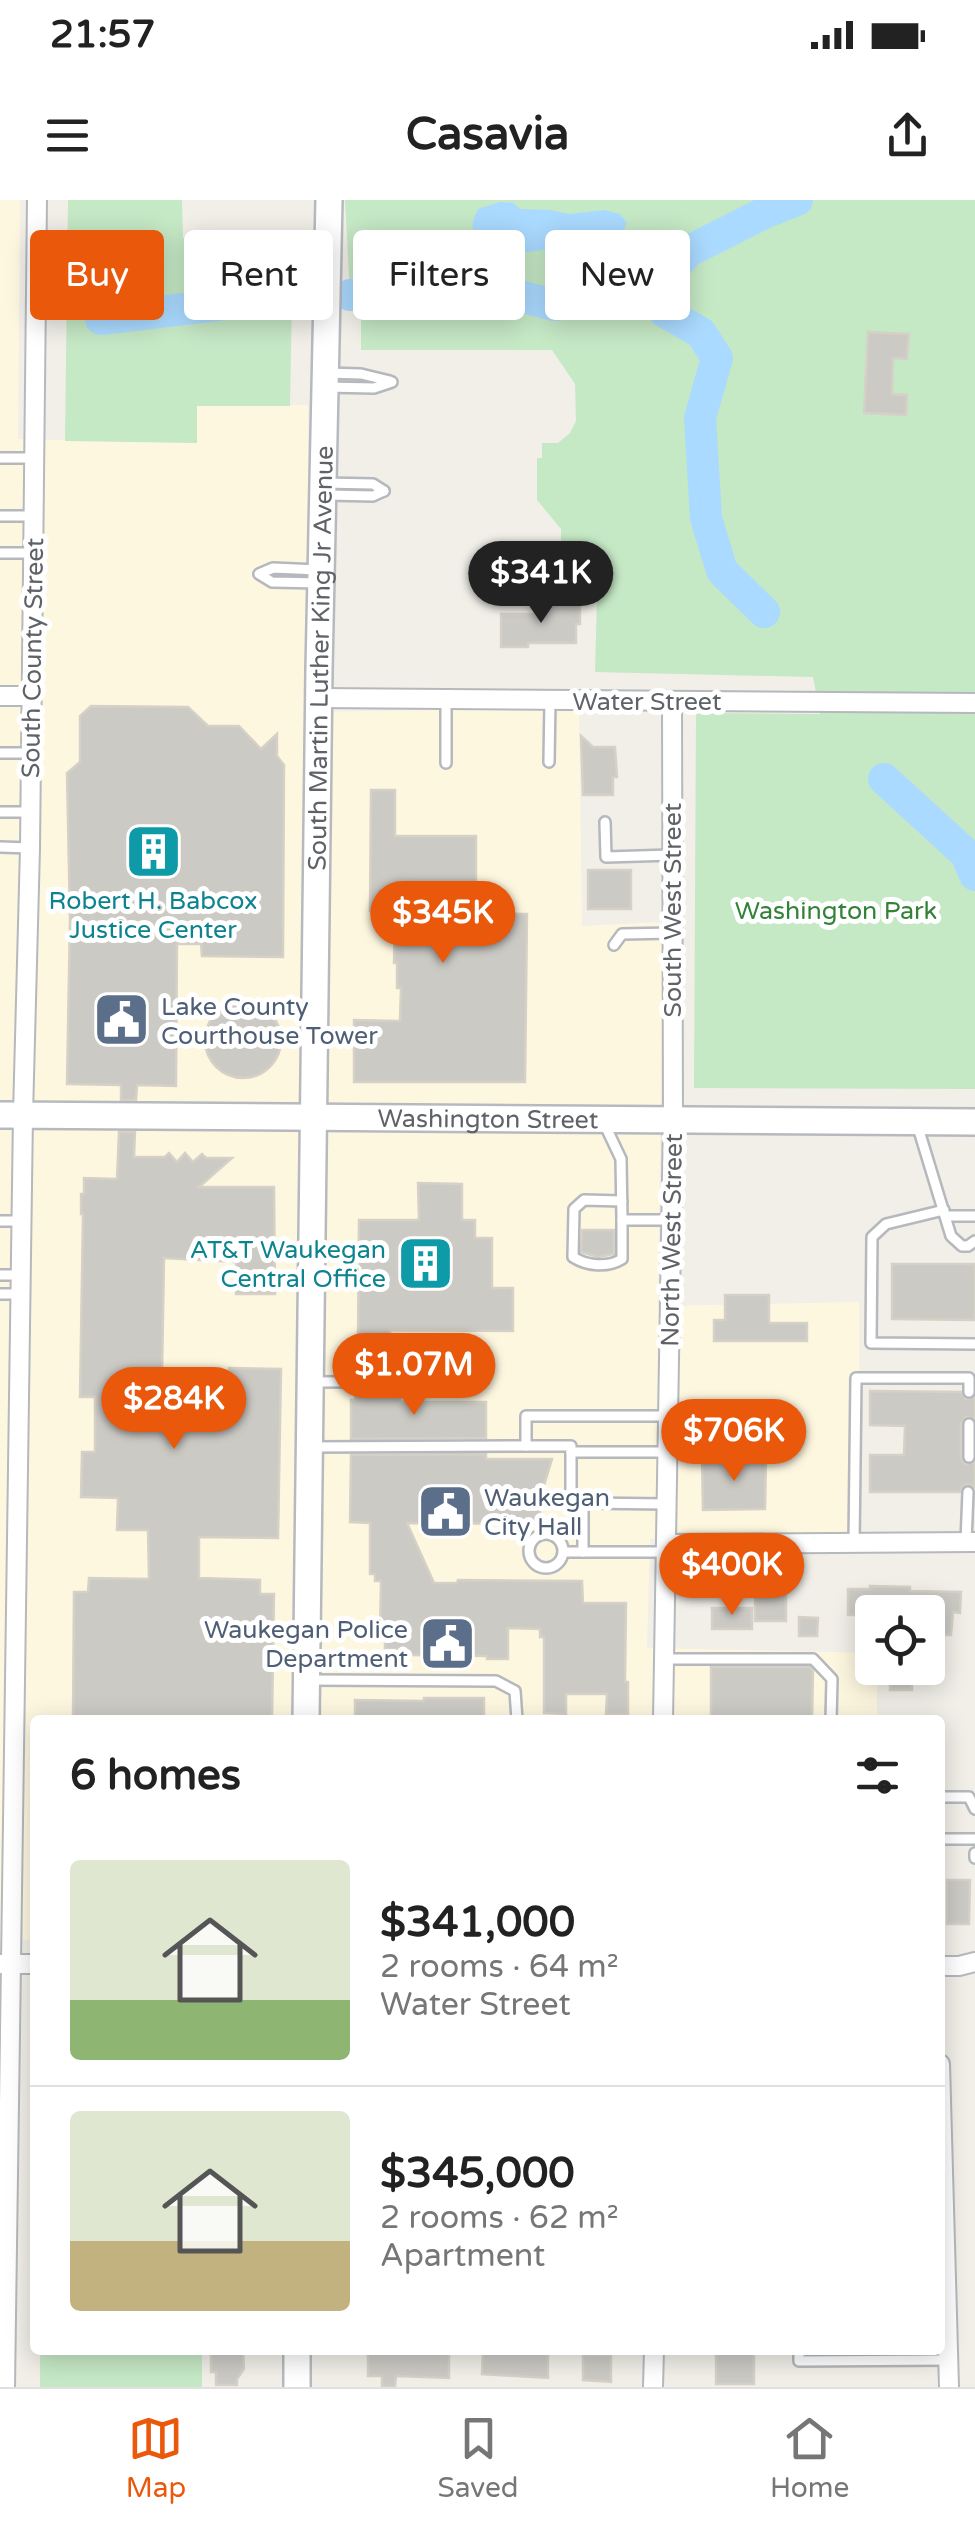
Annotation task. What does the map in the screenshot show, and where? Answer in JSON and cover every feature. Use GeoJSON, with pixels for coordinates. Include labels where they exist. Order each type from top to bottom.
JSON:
{"type":"FeatureCollection","features":[{"type":"Feature","properties":{"kind":"street","name":"South County Street"},"geometry":{"type":"LineString","coordinates":[[5,2387],[9,1540],[23,1222],[11,1115],[30,848],[36,200]]}},
{"type":"Feature","properties":{"kind":"street","name":"South Martin Luther King Jr Avenue"},"geometry":{"type":"LineString","coordinates":[[306,1715],[329,200]]}},
{"type":"Feature","properties":{"kind":"street"},"geometry":{"type":"LineString","coordinates":[[0,696],[31,696]]}},
{"type":"Feature","properties":{"kind":"street","name":"Water Street"},"geometry":{"type":"LineString","coordinates":[[319,698],[975,703]]}},
{"type":"Feature","properties":{"kind":"street","name":"South West Street"},"geometry":{"type":"LineString","coordinates":[[672,701],[673,1119]]}},
{"type":"Feature","properties":{"kind":"street","name":"Washington Street"},"geometry":{"type":"LineString","coordinates":[[11,1115],[975,1122]]}},
{"type":"Feature","properties":{"kind":"street","name":"North West Street"},"geometry":{"type":"LineString","coordinates":[[663,1715],[673,1119]]}},
{"type":"Feature","properties":{"kind":"street"},"geometry":{"type":"LineString","coordinates":[[666,1548],[970,1542]]}},
{"type":"Feature","properties":{"kind":"street"},"geometry":{"type":"LineString","coordinates":[[945,1966],[975,1962]]}},
{"type":"Feature","properties":{"kind":"street"},"geometry":{"type":"LineString","coordinates":[[945,2249],[949,2387]]}},
{"type":"Feature","properties":{"kind":"street"},"geometry":{"type":"LineString","coordinates":[[297,2355],[297,2387]]}},
{"type":"Feature","properties":{"kind":"street"},"geometry":{"type":"LineString","coordinates":[[653,2387],[654,2355]]}},
{"type":"Feature","properties":{"kind":"lane"},"geometry":{"type":"LineString","coordinates":[[362,374],[392,382],[374,388],[325,380],[362,374]]}},
{"type":"Feature","properties":{"kind":"lane"},"geometry":{"type":"LineString","coordinates":[[0,458],[34,458]]}},
{"type":"Feature","properties":{"kind":"lane"},"geometry":{"type":"LineString","coordinates":[[373,484],[384,491],[373,496],[323,489],[373,484]]}},
{"type":"Feature","properties":{"kind":"lane"},"geometry":{"type":"LineString","coordinates":[[0,516],[33,516]]}},
{"type":"Feature","properties":{"kind":"lane"},"geometry":{"type":"LineString","coordinates":[[0,553],[32,553]]}},
{"type":"Feature","properties":{"kind":"lane"},"geometry":{"type":"LineString","coordinates":[[273,568],[321,576],[272,582],[259,574],[273,568]]}},
{"type":"Feature","properties":{"kind":"lane"},"geometry":{"type":"LineString","coordinates":[[446,699],[446,762]]}},
{"type":"Feature","properties":{"kind":"lane"},"geometry":{"type":"LineString","coordinates":[[549,762],[550,700]]}},
{"type":"Feature","properties":{"kind":"lane"},"geometry":{"type":"LineString","coordinates":[[0,753],[30,753]]}},
{"type":"Feature","properties":{"kind":"lane"},"geometry":{"type":"LineString","coordinates":[[0,812],[30,812]]}},
{"type":"Feature","properties":{"kind":"lane"},"geometry":{"type":"LineString","coordinates":[[605,822],[606,857],[672,855]]}},
{"type":"Feature","properties":{"kind":"lane"},"geometry":{"type":"LineString","coordinates":[[0,847],[30,848]]}},
{"type":"Feature","properties":{"kind":"lane"},"geometry":{"type":"LineString","coordinates":[[614,945],[622,934],[672,933]]}},
{"type":"Feature","properties":{"kind":"lane"},"geometry":{"type":"LineString","coordinates":[[602,1119],[622,1159],[622,1176],[622,1201],[622,1258],[614,1264],[584,1264],[573,1257],[574,1209],[584,1200],[622,1201]]}},
{"type":"Feature","properties":{"kind":"lane"},"geometry":{"type":"LineString","coordinates":[[916,1121],[951,1236],[965,1246],[975,1240]]}},
{"type":"Feature","properties":{"kind":"lane"},"geometry":{"type":"LineString","coordinates":[[975,1216],[945,1213],[886,1224],[872,1237],[872,1343],[975,1344]]}},
{"type":"Feature","properties":{"kind":"lane"},"geometry":{"type":"LineString","coordinates":[[622,1220],[671,1220]]}},
{"type":"Feature","properties":{"kind":"lane"},"geometry":{"type":"LineString","coordinates":[[0,1221],[23,1222]]}},
{"type":"Feature","properties":{"kind":"lane"},"geometry":{"type":"LineString","coordinates":[[0,1275],[22,1284]]}},
{"type":"Feature","properties":{"kind":"lane"},"geometry":{"type":"LineString","coordinates":[[0,1294],[22,1284]]}},
{"type":"Feature","properties":{"kind":"lane"},"geometry":{"type":"LineString","coordinates":[[854,1542],[856,1378],[969,1378],[969,1392]]}},
{"type":"Feature","properties":{"kind":"lane"},"geometry":{"type":"LineString","coordinates":[[310,1382],[478,1382]]}},
{"type":"Feature","properties":{"kind":"lane"},"geometry":{"type":"LineString","coordinates":[[526,1446],[526,1416],[668,1416]]}},
{"type":"Feature","properties":{"kind":"lane"},"geometry":{"type":"LineString","coordinates":[[969,1424],[969,1456]]}},
{"type":"Feature","properties":{"kind":"lane"},"geometry":{"type":"LineString","coordinates":[[310,1447],[571,1446],[571,1503],[667,1504]]}},
{"type":"Feature","properties":{"kind":"lane"},"geometry":{"type":"LineString","coordinates":[[571,1452],[668,1452]]}},
{"type":"Feature","properties":{"kind":"lane"},"geometry":{"type":"LineString","coordinates":[[968,1492],[970,1542]]}},
{"type":"Feature","properties":{"kind":"lane"},"geometry":{"type":"LineString","coordinates":[[583,1503],[583,1552]]}},
{"type":"Feature","properties":{"kind":"lane"},"geometry":{"type":"LineString","coordinates":[[564,1552],[666,1548]]}},
{"type":"Feature","properties":{"kind":"lane"},"geometry":{"type":"LineString","coordinates":[[664,1659],[813,1659],[832,1679],[831,1715]]}},
{"type":"Feature","properties":{"kind":"lane"},"geometry":{"type":"LineString","coordinates":[[307,1680],[496,1681],[515,1692],[517,1715]]}},
{"type":"Feature","properties":{"kind":"lane"},"geometry":{"type":"LineString","coordinates":[[945,1797],[969,1797],[975,1809]]}},
{"type":"Feature","properties":{"kind":"lane"},"geometry":{"type":"LineString","coordinates":[[945,1838],[975,1839]]}},
{"type":"Feature","properties":{"kind":"lane"},"geometry":{"type":"LineString","coordinates":[[799,2355],[799,2361],[910,2355],[948,2360]]}},
{"type":"Feature","properties":{"kind":"shaded area"},"geometry":{"type":"Polygon","coordinates":[[[0,200],[20,200],[18,439],[197,443],[197,406],[308,405],[308,712],[579,708],[582,926],[663,922],[658,1306],[859,1302],[860,1531],[650,1539],[647,1648],[855,1653],[855,1685],[877,1685],[877,1715],[30,1715],[30,1940],[0,1939],[0,200]]]}},
{"type":"Feature","properties":{"kind":"green space"},"geometry":{"type":"Polygon","coordinates":[[[68,200],[182,200],[184,320],[292,320],[290,406],[197,406],[197,443],[65,441],[67,320],[164,320],[164,230],[68,230],[68,200]]]}},
{"type":"Feature","properties":{"kind":"green space","name":"Washington Park"},"geometry":{"type":"Polygon","coordinates":[[[345,200],[975,200],[975,1089],[694,1088],[696,713],[820,714],[813,677],[595,672],[597,597],[580,556],[561,556],[561,529],[537,500],[537,458],[542,458],[542,443],[558,443],[576,421],[575,384],[552,350],[361,350],[361,320],[525,320],[525,230],[353,230],[353,302],[345,200]]]}},
{"type":"Feature","properties":{"kind":"green space"},"geometry":{"type":"Polygon","coordinates":[[[40,2355],[202,2355],[202,2387],[40,2387],[40,2355]]]}},
{"type":"Feature","properties":{"kind":"water"},"geometry":{"type":"Polygon","coordinates":[[[500,202],[513,203],[520,209],[569,214],[604,210],[620,214],[627,223],[624,230],[545,230],[545,250],[525,252],[525,230],[474,230],[478,209],[500,202]]]}},
{"type":"Feature","properties":{"kind":"building"},"geometry":{"type":"Polygon","coordinates":[[[868,332],[909,334],[907,359],[893,358],[892,394],[907,395],[906,415],[864,413],[868,332]]]}},
{"type":"Feature","properties":{"kind":"building"},"geometry":{"type":"Polygon","coordinates":[[[540,604],[580,605],[576,643],[501,647],[501,614],[539,614],[540,604]]]}},
{"type":"Feature","properties":{"kind":"building"},"geometry":{"type":"Polygon","coordinates":[[[91,706],[188,707],[208,726],[239,726],[261,749],[277,734],[277,756],[284,765],[283,957],[202,956],[201,944],[177,944],[176,1086],[137,1085],[136,1100],[121,1100],[121,1085],[67,1084],[70,919],[67,773],[80,762],[80,716],[91,706]]]}},
{"type":"Feature","properties":{"kind":"building"},"geometry":{"type":"Polygon","coordinates":[[[581,736],[593,747],[615,747],[617,777],[613,777],[613,795],[583,795],[581,736]]]}},
{"type":"Feature","properties":{"kind":"building"},"geometry":{"type":"Polygon","coordinates":[[[371,790],[395,790],[395,836],[476,836],[476,913],[527,914],[525,1082],[354,1082],[354,1020],[400,1021],[401,988],[397,988],[394,963],[395,911],[370,911],[371,790]]]}},
{"type":"Feature","properties":{"kind":"building"},"geometry":{"type":"Polygon","coordinates":[[[588,870],[631,870],[631,909],[588,909],[588,870]]]}},
{"type":"Feature","properties":{"kind":"building"},"geometry":{"type":"Polygon","coordinates":[[[243,1002],[270,1013],[281,1040],[270,1067],[243,1078],[216,1067],[205,1040],[216,1013],[243,1002]]]}},
{"type":"Feature","properties":{"kind":"building"},"geometry":{"type":"Polygon","coordinates":[[[119,1132],[135,1132],[134,1157],[165,1157],[169,1153],[177,1162],[185,1153],[193,1162],[202,1154],[206,1158],[232,1158],[199,1187],[274,1187],[275,1294],[236,1294],[236,1262],[164,1258],[162,1374],[229,1374],[229,1368],[281,1369],[278,1538],[199,1537],[199,1578],[260,1580],[260,1594],[274,1594],[272,1715],[73,1715],[74,1592],[88,1592],[89,1578],[149,1579],[148,1530],[117,1530],[118,1498],[81,1497],[82,1452],[95,1452],[95,1397],[80,1397],[81,1194],[84,1178],[117,1179],[119,1132]]]}},
{"type":"Feature","properties":{"kind":"building","name":"AT&T Waukegan Central Office"},"geometry":{"type":"Polygon","coordinates":[[[418,1183],[462,1184],[462,1220],[475,1220],[475,1238],[492,1238],[492,1288],[513,1288],[513,1331],[390,1330],[390,1373],[356,1374],[359,1220],[419,1220],[418,1183]]]}},
{"type":"Feature","properties":{"kind":"building"},"geometry":{"type":"Polygon","coordinates":[[[582,1230],[614,1230],[614,1254],[598,1257],[581,1252],[582,1230]]]}},
{"type":"Feature","properties":{"kind":"building"},"geometry":{"type":"Polygon","coordinates":[[[892,1264],[975,1264],[975,1320],[892,1319],[892,1264]]]}},
{"type":"Feature","properties":{"kind":"building"},"geometry":{"type":"Polygon","coordinates":[[[725,1295],[769,1295],[769,1323],[807,1323],[807,1341],[714,1341],[714,1320],[725,1320],[725,1295]]]}},
{"type":"Feature","properties":{"kind":"building"},"geometry":{"type":"Polygon","coordinates":[[[356,1390],[390,1390],[390,1394],[400,1394],[400,1402],[486,1402],[486,1438],[351,1439],[351,1400],[355,1400],[356,1390]]]}},
{"type":"Feature","properties":{"kind":"building"},"geometry":{"type":"Polygon","coordinates":[[[870,1391],[961,1392],[966,1399],[975,1397],[975,1419],[966,1417],[961,1424],[961,1458],[966,1464],[975,1462],[975,1488],[967,1484],[960,1492],[870,1492],[870,1455],[904,1455],[905,1426],[870,1425],[870,1391]]]}},
{"type":"Feature","properties":{"kind":"building"},"geometry":{"type":"Polygon","coordinates":[[[486,1454],[486,1459],[552,1459],[540,1499],[540,1524],[407,1523],[434,1583],[582,1581],[583,1603],[626,1603],[628,1714],[606,1714],[607,1694],[566,1694],[566,1714],[544,1713],[544,1637],[540,1637],[540,1629],[508,1628],[508,1659],[406,1655],[406,1650],[385,1649],[385,1634],[380,1634],[381,1581],[375,1581],[375,1574],[370,1574],[370,1523],[350,1522],[351,1455],[486,1454]]]}},
{"type":"Feature","properties":{"kind":"building"},"geometry":{"type":"Polygon","coordinates":[[[766,1458],[765,1509],[703,1510],[702,1459],[766,1458]]]}},
{"type":"Feature","properties":{"kind":"building"},"geometry":{"type":"Polygon","coordinates":[[[761,1578],[786,1578],[786,1621],[755,1621],[755,1590],[761,1590],[761,1578]]]}},
{"type":"Feature","properties":{"kind":"building"},"geometry":{"type":"Polygon","coordinates":[[[910,1587],[910,1591],[961,1592],[960,1613],[953,1612],[951,1635],[945,1635],[945,1595],[855,1595],[855,1615],[848,1615],[848,1589],[910,1587]]]}},
{"type":"Feature","properties":{"kind":"building"},"geometry":{"type":"Polygon","coordinates":[[[712,1608],[752,1608],[752,1629],[712,1629],[712,1608]]]}},
{"type":"Feature","properties":{"kind":"building"},"geometry":{"type":"Polygon","coordinates":[[[799,1617],[818,1618],[817,1636],[799,1636],[799,1617]]]}},
{"type":"Feature","properties":{"kind":"building"},"geometry":{"type":"Polygon","coordinates":[[[711,1667],[810,1667],[813,1671],[812,1715],[711,1715],[711,1667]]]}},
{"type":"Feature","properties":{"kind":"building"},"geometry":{"type":"Polygon","coordinates":[[[890,1685],[912,1685],[912,1690],[890,1690],[890,1685]]]}},
{"type":"Feature","properties":{"kind":"building"},"geometry":{"type":"Polygon","coordinates":[[[484,1698],[484,1715],[355,1715],[355,1700],[484,1698]]]}},
{"type":"Feature","properties":{"kind":"building"},"geometry":{"type":"Polygon","coordinates":[[[947,1880],[970,1880],[969,1924],[947,1924],[947,1880]]]}},
{"type":"Feature","properties":{"kind":"building"},"geometry":{"type":"Polygon","coordinates":[[[211,2355],[243,2355],[244,2369],[237,2385],[216,2385],[216,2372],[211,2372],[211,2355]]]}},
{"type":"Feature","properties":{"kind":"building"},"geometry":{"type":"Polygon","coordinates":[[[368,2355],[449,2355],[449,2378],[396,2376],[395,2387],[382,2387],[382,2376],[368,2376],[368,2355]]]}},
{"type":"Feature","properties":{"kind":"building"},"geometry":{"type":"Polygon","coordinates":[[[483,2355],[548,2355],[548,2378],[482,2374],[483,2355]]]}},
{"type":"Feature","properties":{"kind":"building"},"geometry":{"type":"Polygon","coordinates":[[[583,2355],[611,2355],[611,2382],[583,2380],[583,2355]]]}},
{"type":"Feature","properties":{"kind":"building"},"geometry":{"type":"Polygon","coordinates":[[[716,2355],[754,2355],[754,2384],[716,2384],[716,2355]]]}},
{"type":"Feature","properties":{"kind":"waterway"},"geometry":{"type":"LineString","coordinates":[[350,295],[401,295],[466,282],[554,305],[658,289],[687,252],[797,200]]}},
{"type":"Feature","properties":{"kind":"waterway"},"geometry":{"type":"LineString","coordinates":[[164,311],[184,309]]}},
{"type":"Feature","properties":{"kind":"waterway"},"geometry":{"type":"LineString","coordinates":[[679,320],[701,333],[717,358],[700,418],[706,518],[722,571],[764,612]]}},
{"type":"Feature","properties":{"kind":"waterway"},"geometry":{"type":"LineString","coordinates":[[884,779],[966,854],[975,875]]}},
{"type":"Feature","properties":{"kind":"place","name":"Robert H. Babcox Justice Center"},"geometry":{"type":"Point","coordinates":[153,851]}},
{"type":"Feature","properties":{"kind":"place","name":"Lake County Courthouse Tower"},"geometry":{"type":"Point","coordinates":[122,1020]}},
{"type":"Feature","properties":{"kind":"place","name":"AT&T Waukegan Central Office"},"geometry":{"type":"Point","coordinates":[425,1263]}},
{"type":"Feature","properties":{"kind":"place","name":"Waukegan City Hall"},"geometry":{"type":"Point","coordinates":[445,1511]}},
{"type":"Feature","properties":{"kind":"place","name":"Waukegan Police Department"},"geometry":{"type":"Point","coordinates":[447,1643]}}]}
